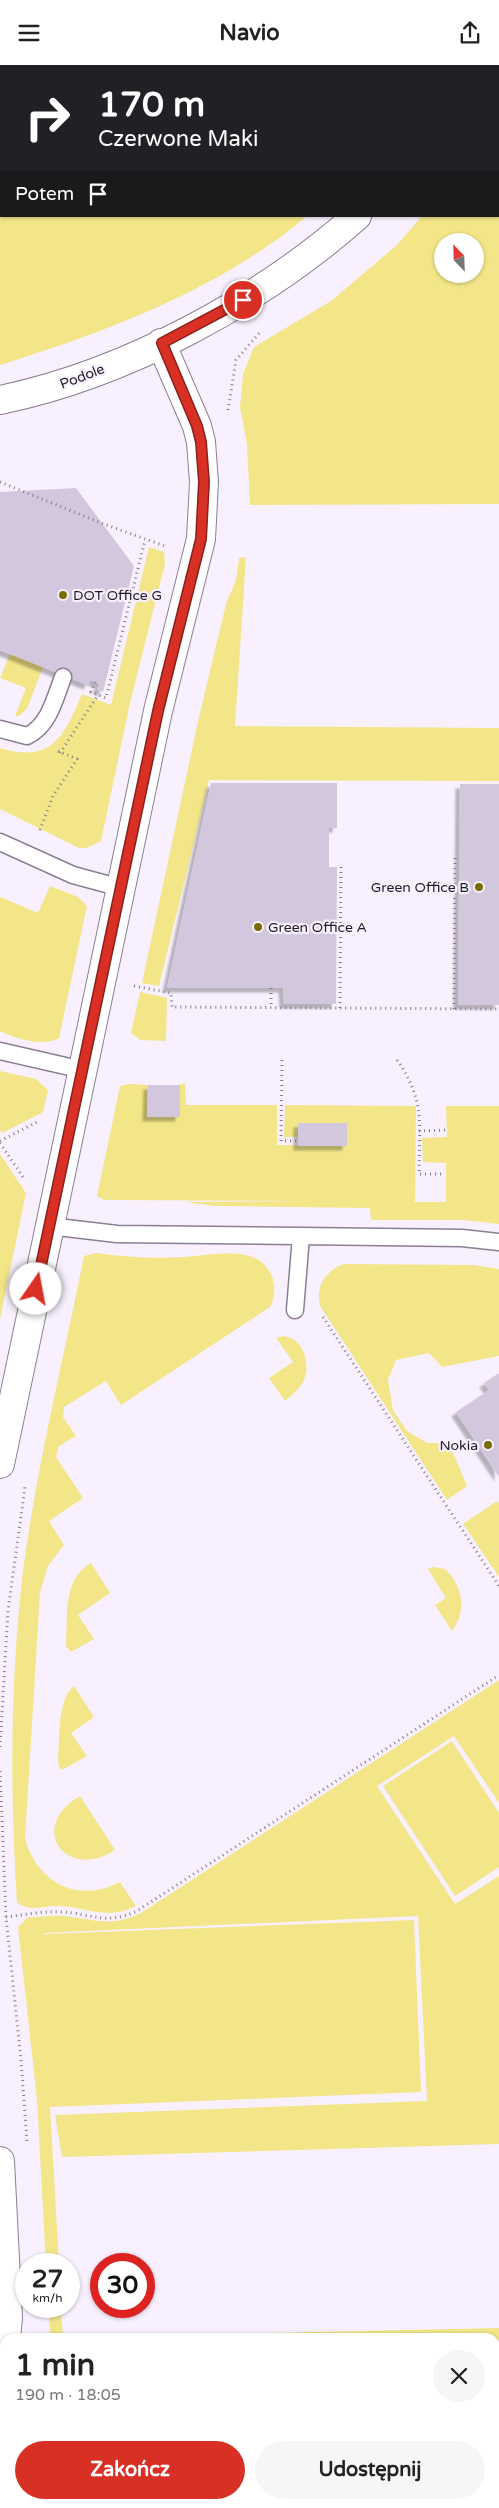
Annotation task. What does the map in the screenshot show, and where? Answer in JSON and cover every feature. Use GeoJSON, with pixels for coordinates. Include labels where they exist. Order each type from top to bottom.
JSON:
{"type":"FeatureCollection","features":[{"type":"Feature","properties":{"kind":"street","name":"Podole"},"geometry":{"type":"LineString","coordinates":[[0,400],[43,391],[162,343],[228,309],[273,281],[323,247],[356,217]]}},
{"type":"Feature","properties":{"kind":"street"},"geometry":{"type":"LineString","coordinates":[[0,1463],[158,711],[197,557],[203,519],[204,459],[201,442],[197,426],[162,343]]}},
{"type":"Feature","properties":{"kind":"street"},"geometry":{"type":"LineString","coordinates":[[0,2161],[8,2318],[6,2333]]}},
{"type":"Feature","properties":{"kind":"lane"},"geometry":{"type":"LineString","coordinates":[[0,729],[20,735],[34,733],[47,717],[63,677]]}},
{"type":"Feature","properties":{"kind":"lane"},"geometry":{"type":"LineString","coordinates":[[0,842],[73,875],[121,888]]}},
{"type":"Feature","properties":{"kind":"lane"},"geometry":{"type":"LineString","coordinates":[[0,1051],[83,1070]]}},
{"type":"Feature","properties":{"kind":"lane"},"geometry":{"type":"LineString","coordinates":[[49,1226],[98,1233],[146,1235],[462,1239],[499,1242]]}},
{"type":"Feature","properties":{"kind":"lane"},"geometry":{"type":"LineString","coordinates":[[295,1310],[301,1236]]}},
{"type":"Feature","properties":{"kind":"path"},"geometry":{"type":"LineString","coordinates":[[228,415],[236,360],[258,333],[266,328]]}},
{"type":"Feature","properties":{"kind":"path"},"geometry":{"type":"LineString","coordinates":[[0,482],[168,547]]}},
{"type":"Feature","properties":{"kind":"path"},"geometry":{"type":"LineString","coordinates":[[95,682],[91,692],[106,698],[145,539]]}},
{"type":"Feature","properties":{"kind":"path"},"geometry":{"type":"LineString","coordinates":[[60,753],[98,695]]}},
{"type":"Feature","properties":{"kind":"path"},"geometry":{"type":"LineString","coordinates":[[30,856],[54,796],[77,759]]}},
{"type":"Feature","properties":{"kind":"path"},"geometry":{"type":"LineString","coordinates":[[454,1009],[455,856]]}},
{"type":"Feature","properties":{"kind":"path"},"geometry":{"type":"LineString","coordinates":[[340,1008],[341,863]]}},
{"type":"Feature","properties":{"kind":"path"},"geometry":{"type":"LineString","coordinates":[[130,985],[172,993],[172,1007],[499,1009]]}},
{"type":"Feature","properties":{"kind":"path"},"geometry":{"type":"LineString","coordinates":[[271,988],[271,1008]]}},
{"type":"Feature","properties":{"kind":"path"},"geometry":{"type":"LineString","coordinates":[[282,1059],[281,1141],[296,1141]]}},
{"type":"Feature","properties":{"kind":"path"},"geometry":{"type":"LineString","coordinates":[[397,1060],[410,1079],[420,1106],[419,1174],[444,1173]]}},
{"type":"Feature","properties":{"kind":"path"},"geometry":{"type":"LineString","coordinates":[[27,1182],[0,1142],[41,1120]]}},
{"type":"Feature","properties":{"kind":"path"},"geometry":{"type":"LineString","coordinates":[[419,1131],[446,1130]]}},
{"type":"Feature","properties":{"kind":"path"},"geometry":{"type":"LineString","coordinates":[[323,1316],[499,1586]]}},
{"type":"Feature","properties":{"kind":"path"},"geometry":{"type":"LineString","coordinates":[[6,1917],[63,1912],[114,1919],[137,1911],[499,1675]]}},
{"type":"Feature","properties":{"kind":"path"},"geometry":{"type":"LineString","coordinates":[[0,1771],[6,1917],[28,2148]]}},
{"type":"Feature","properties":{"kind":"shaded area"},"geometry":{"type":"Polygon","coordinates":[[[0,217],[306,217],[237,266],[200,287],[81,338],[0,365],[0,217]]]}},
{"type":"Feature","properties":{"kind":"shaded area"},"geometry":{"type":"Polygon","coordinates":[[[421,217],[499,217],[499,504],[250,505],[247,444],[240,407],[243,374],[254,347],[331,301],[397,245],[421,217]]]}},
{"type":"Feature","properties":{"kind":"shaded area"},"geometry":{"type":"Polygon","coordinates":[[[149,547],[164,552],[165,564],[130,703],[101,841],[87,848],[79,848],[0,809],[0,748],[18,752],[32,752],[44,749],[54,743],[69,722],[82,694],[111,705],[149,547]]]}},
{"type":"Feature","properties":{"kind":"shaded area"},"geometry":{"type":"Polygon","coordinates":[[[246,557],[235,726],[499,728],[499,781],[209,780],[159,986],[142,983],[199,717],[226,604],[236,580],[239,558],[246,557]]]}},
{"type":"Feature","properties":{"kind":"shaded area"},"geometry":{"type":"Polygon","coordinates":[[[10,654],[43,667],[27,709],[19,716],[15,716],[26,688],[0,678],[10,654]]]}},
{"type":"Feature","properties":{"kind":"shaded area"},"geometry":{"type":"Polygon","coordinates":[[[50,886],[78,897],[87,906],[59,1038],[53,1041],[38,1042],[14,1037],[0,1031],[0,897],[38,913],[50,886]]]}},
{"type":"Feature","properties":{"kind":"shaded area"},"geometry":{"type":"Polygon","coordinates":[[[140,992],[167,998],[166,1041],[140,1040],[131,1033],[140,992]]]}},
{"type":"Feature","properties":{"kind":"shaded area"},"geometry":{"type":"Polygon","coordinates":[[[0,1071],[36,1079],[48,1090],[43,1112],[2,1133],[0,1130],[0,1071]]]}},
{"type":"Feature","properties":{"kind":"shaded area"},"geometry":{"type":"Polygon","coordinates":[[[185,1083],[186,1105],[277,1105],[277,1145],[347,1146],[298,1137],[284,1137],[285,1105],[416,1106],[415,1202],[446,1202],[446,1163],[423,1162],[422,1138],[447,1137],[446,1106],[499,1106],[499,1224],[463,1220],[371,1220],[370,1208],[216,1206],[185,1202],[305,1201],[104,1200],[97,1196],[120,1086],[130,1084],[148,1085],[148,1117],[180,1117],[180,1085],[185,1083]]]}},
{"type":"Feature","properties":{"kind":"shaded area"},"geometry":{"type":"Polygon","coordinates":[[[0,1154],[26,1193],[0,1319],[0,1154]]]}},
{"type":"Feature","properties":{"kind":"shaded area"},"geometry":{"type":"Polygon","coordinates":[[[96,1253],[151,1258],[225,1253],[241,1254],[263,1263],[272,1276],[274,1284],[273,1300],[270,1307],[121,1405],[106,1381],[64,1407],[63,1417],[76,1436],[59,1446],[56,1457],[83,1498],[49,1521],[64,1545],[48,1566],[40,1592],[25,1839],[39,1867],[49,1878],[61,1885],[74,1890],[89,1891],[120,1882],[136,1906],[106,1913],[59,1906],[28,1908],[17,1903],[12,1778],[16,1654],[23,1571],[29,1531],[43,1452],[84,1256],[96,1253]]]}},
{"type":"Feature","properties":{"kind":"shaded area"},"geometry":{"type":"Polygon","coordinates":[[[344,1264],[473,1265],[499,1269],[499,1356],[442,1367],[429,1353],[396,1360],[388,1380],[393,1410],[407,1431],[427,1443],[449,1443],[467,1486],[447,1500],[320,1306],[319,1292],[323,1280],[332,1270],[344,1264]]]}},
{"type":"Feature","properties":{"kind":"shaded area"},"geometry":{"type":"Polygon","coordinates":[[[283,1336],[296,1341],[304,1352],[306,1359],[304,1380],[296,1392],[285,1401],[269,1378],[293,1362],[276,1338],[283,1336]]]}},
{"type":"Feature","properties":{"kind":"shaded area"},"geometry":{"type":"Polygon","coordinates":[[[497,1501],[499,1504],[499,1577],[463,1524],[497,1501]]]}},
{"type":"Feature","properties":{"kind":"shaded area"},"geometry":{"type":"Polygon","coordinates":[[[91,1563],[110,1593],[78,1615],[94,1639],[71,1652],[66,1646],[68,1600],[75,1579],[91,1563]]]}},
{"type":"Feature","properties":{"kind":"shaded area"},"geometry":{"type":"Polygon","coordinates":[[[433,1567],[445,1569],[456,1583],[459,1591],[461,1599],[460,1615],[452,1631],[435,1605],[446,1598],[428,1569],[433,1567]]]}},
{"type":"Feature","properties":{"kind":"shaded area"},"geometry":{"type":"Polygon","coordinates":[[[499,1680],[499,1803],[454,1736],[377,1786],[455,1904],[499,1876],[499,2144],[62,2157],[55,2115],[427,2101],[418,1916],[44,1933],[414,1920],[421,2092],[50,2107],[58,2253],[45,2253],[37,2100],[18,1927],[27,1918],[58,1916],[111,1921],[130,1918],[141,1913],[499,1680]]]}},
{"type":"Feature","properties":{"kind":"shaded area"},"geometry":{"type":"Polygon","coordinates":[[[74,1686],[94,1717],[71,1733],[87,1756],[62,1770],[59,1767],[58,1760],[60,1720],[65,1700],[74,1686]]]}},
{"type":"Feature","properties":{"kind":"shaded area"},"geometry":{"type":"Polygon","coordinates":[[[452,1741],[499,1813],[499,1867],[455,1896],[383,1786],[452,1741]]]}},
{"type":"Feature","properties":{"kind":"shaded area"},"geometry":{"type":"Polygon","coordinates":[[[80,1796],[115,1850],[97,1858],[81,1859],[68,1855],[59,1847],[54,1835],[56,1822],[64,1809],[80,1796]]]}},
{"type":"Feature","properties":{"kind":"shaded area"},"geometry":{"type":"Polygon","coordinates":[[[49,2318],[62,2318],[63,2333],[50,2333],[49,2318]]]}},
{"type":"Feature","properties":{"kind":"shaded area"},"geometry":{"type":"Polygon","coordinates":[[[499,2328],[499,2333],[266,2333],[499,2328]]]}},
{"type":"Feature","properties":{"kind":"building","name":"DOT Office G"},"geometry":{"type":"Polygon","coordinates":[[[76,488],[134,566],[103,692],[97,689],[100,684],[90,680],[88,685],[0,650],[0,492],[76,488]]]}},
{"type":"Feature","properties":{"kind":"building","name":"Green Office A"},"geometry":{"type":"Polygon","coordinates":[[[211,783],[337,783],[337,828],[329,828],[329,867],[337,867],[336,1004],[284,1004],[283,988],[167,988],[211,783]]]}},
{"type":"Feature","properties":{"kind":"building","name":"Green Office B"},"geometry":{"type":"Polygon","coordinates":[[[460,784],[499,784],[499,1005],[458,1005],[460,784]]]}},
{"type":"Feature","properties":{"kind":"building"},"geometry":{"type":"Polygon","coordinates":[[[148,1085],[180,1085],[180,1117],[147,1117],[148,1085]]]}},
{"type":"Feature","properties":{"kind":"building"},"geometry":{"type":"Polygon","coordinates":[[[298,1123],[347,1123],[347,1146],[298,1146],[298,1123]]]}},
{"type":"Feature","properties":{"kind":"building","name":"Nokia"},"geometry":{"type":"Polygon","coordinates":[[[499,1373],[499,1477],[456,1412],[489,1390],[484,1383],[499,1373]]]}},
{"type":"Feature","properties":{"kind":"place","name":"DOT Office G"},"geometry":{"type":"Point","coordinates":[63,595]}},
{"type":"Feature","properties":{"kind":"place","name":"Green Office B"},"geometry":{"type":"Point","coordinates":[479,887]}},
{"type":"Feature","properties":{"kind":"place","name":"Green Office A"},"geometry":{"type":"Point","coordinates":[258,927]}},
{"type":"Feature","properties":{"kind":"place","name":"Nokia"},"geometry":{"type":"Point","coordinates":[488,1445]}},
{"type":"Feature","properties":{"kind":"route"},"geometry":{"type":"LineString","coordinates":[[36,1289],[158,711],[201,539],[204,482],[204,459],[201,442],[197,426],[162,343],[243,300]]}}]}
